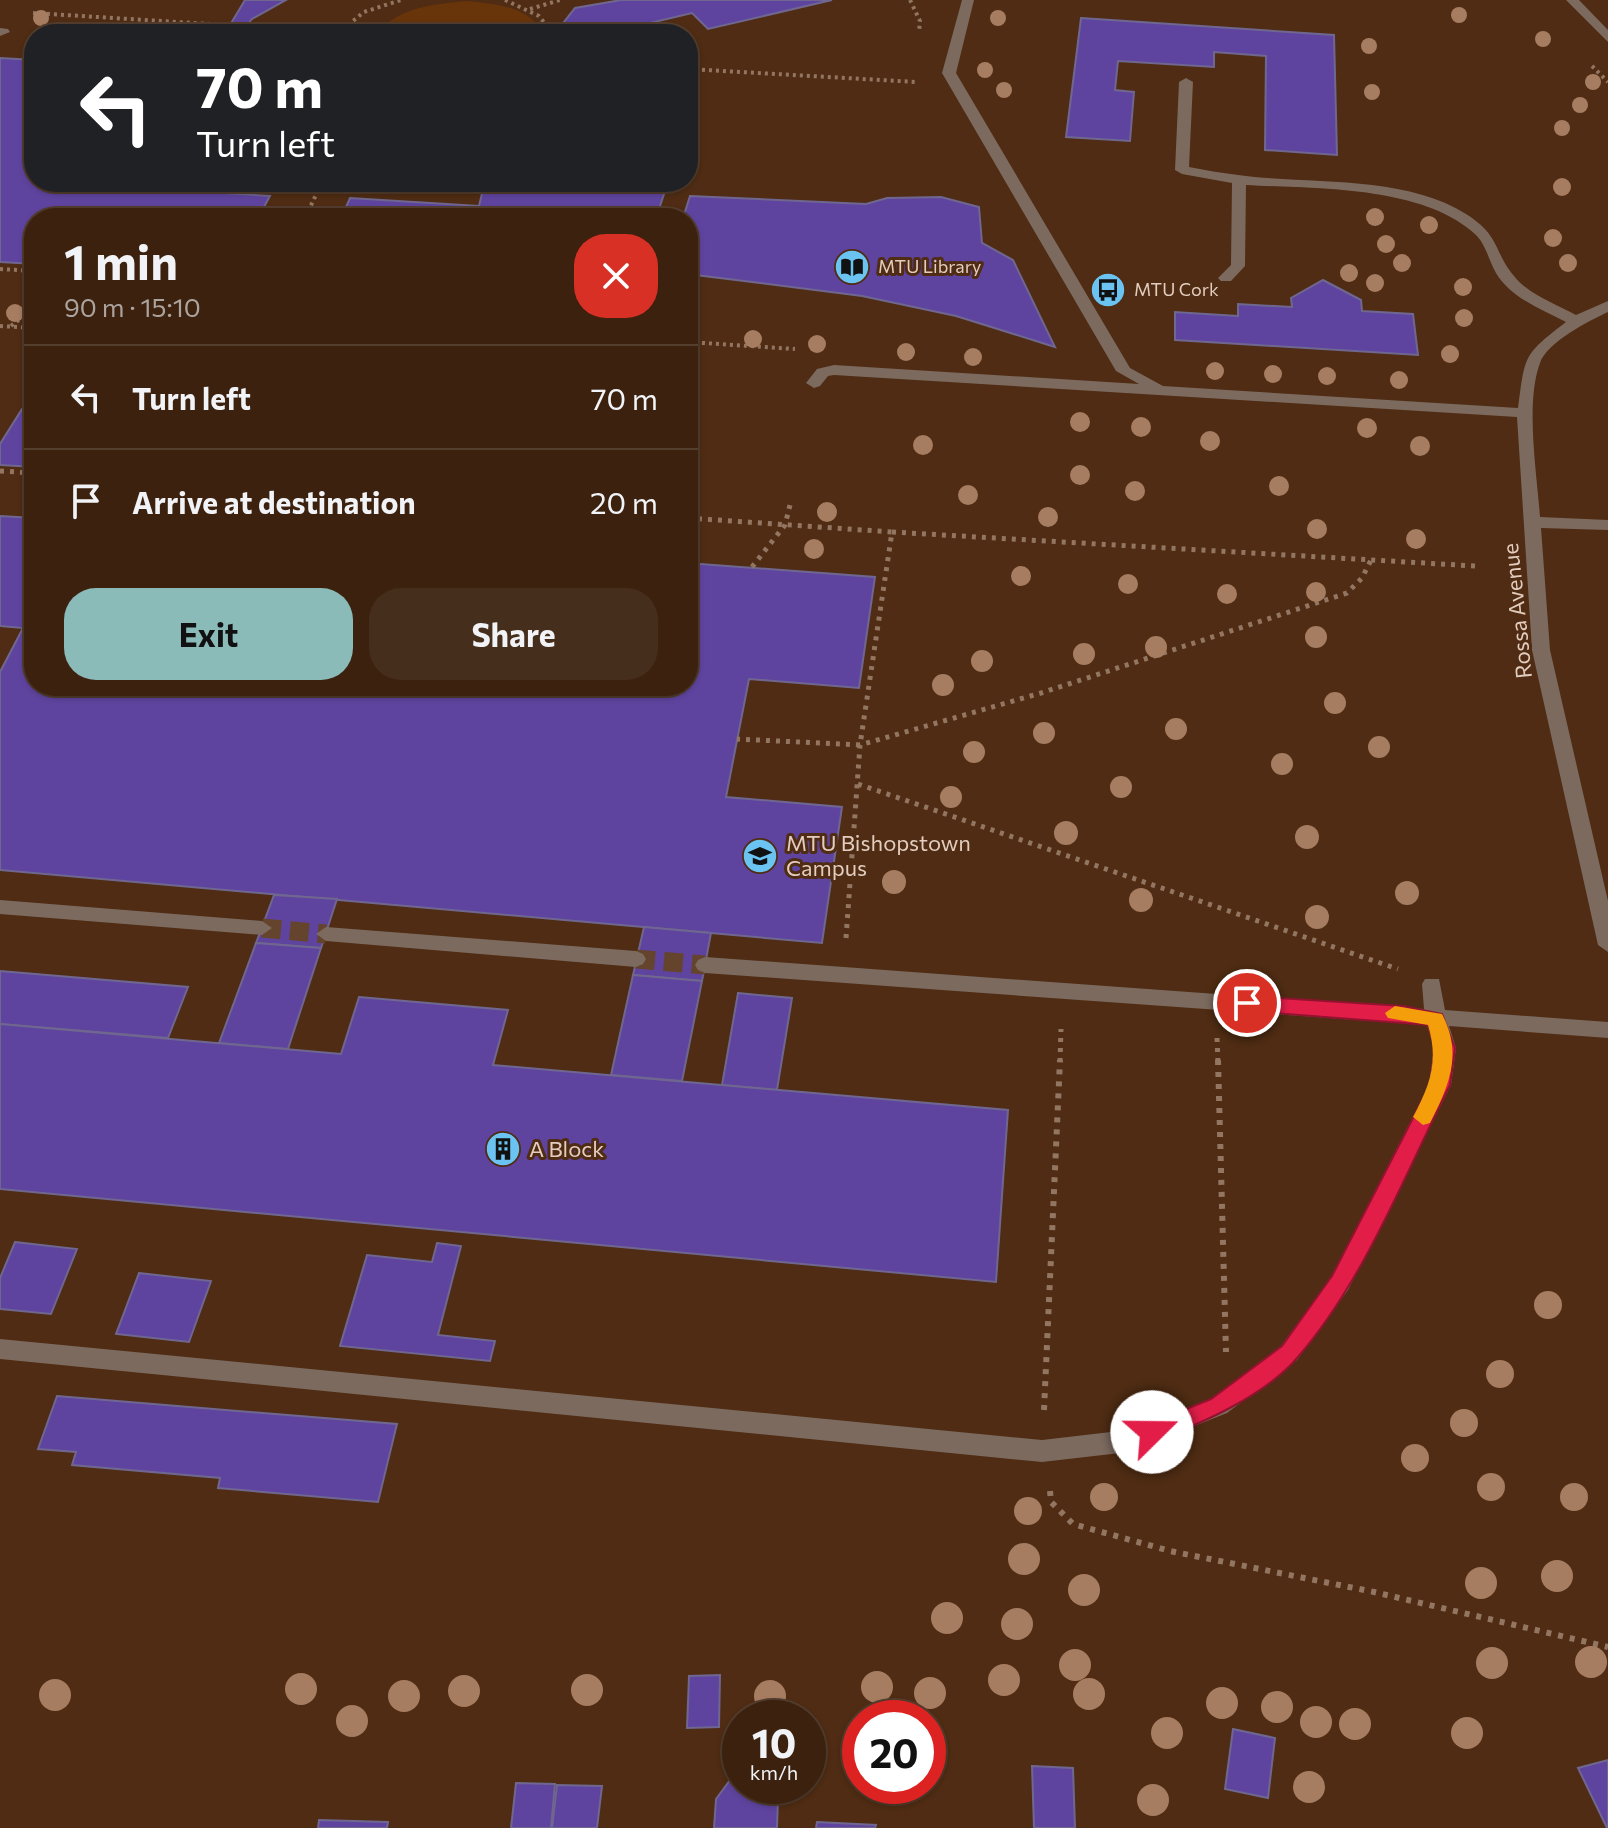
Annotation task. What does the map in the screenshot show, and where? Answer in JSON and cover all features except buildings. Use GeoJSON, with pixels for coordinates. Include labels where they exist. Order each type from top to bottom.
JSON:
{"type":"FeatureCollection","features":[{"type":"Feature","properties":{"kind":"street"},"geometry":{"type":"LineString","coordinates":[[968,0],[949,73],[1124,371],[1166,392]]}},
{"type":"Feature","properties":{"kind":"street"},"geometry":{"type":"LineString","coordinates":[[1571,2],[1608,38]]}},
{"type":"Feature","properties":{"kind":"street"},"geometry":{"type":"LineString","coordinates":[[1186,82],[1182,170],[1239,180],[1379,191],[1425,202],[1458,216],[1480,231],[1496,250],[1506,277],[1576,321]]}},
{"type":"Feature","properties":{"kind":"street"},"geometry":{"type":"LineString","coordinates":[[1226,278],[1238,266],[1239,180]]}},
{"type":"Feature","properties":{"kind":"street","name":"Rossa Avenue"},"geometry":{"type":"LineString","coordinates":[[1608,306],[1576,321],[1548,342],[1532,362],[1525,413],[1541,650],[1608,945]]}},
{"type":"Feature","properties":{"kind":"street"},"geometry":{"type":"LineString","coordinates":[[814,383],[823,372],[834,370],[1525,413]]}},
{"type":"Feature","properties":{"kind":"street"},"geometry":{"type":"LineString","coordinates":[[1532,522],[1608,525]]}},
{"type":"Feature","properties":{"kind":"street"},"geometry":{"type":"LineString","coordinates":[[0,907],[262,928]]}},
{"type":"Feature","properties":{"kind":"street"},"geometry":{"type":"LineString","coordinates":[[326,934],[636,959]]}},
{"type":"Feature","properties":{"kind":"street"},"geometry":{"type":"LineString","coordinates":[[705,965],[1608,1030]]}},
{"type":"Feature","properties":{"kind":"street"},"geometry":{"type":"LineString","coordinates":[[0,1349],[1042,1451],[1129,1441],[1219,1406],[1289,1353],[1340,1283],[1440,1085],[1445,1048],[1436,1019],[1432,984]]}},
{"type":"Feature","properties":{"kind":"path"},"geometry":{"type":"LineString","coordinates":[[349,24],[364,12],[401,0]]}},
{"type":"Feature","properties":{"kind":"path"},"geometry":{"type":"LineString","coordinates":[[505,0],[530,9],[549,24]]}},
{"type":"Feature","properties":{"kind":"path"},"geometry":{"type":"LineString","coordinates":[[530,9],[560,0]]}},
{"type":"Feature","properties":{"kind":"path"},"geometry":{"type":"LineString","coordinates":[[910,0],[920,21],[919,36]]}},
{"type":"Feature","properties":{"kind":"path"},"geometry":{"type":"LineString","coordinates":[[30,13],[210,24]]}},
{"type":"Feature","properties":{"kind":"path"},"geometry":{"type":"LineString","coordinates":[[698,70],[916,84],[917,68]]}},
{"type":"Feature","properties":{"kind":"path"},"geometry":{"type":"LineString","coordinates":[[0,269],[24,270]]}},
{"type":"Feature","properties":{"kind":"path"},"geometry":{"type":"LineString","coordinates":[[11,326],[24,316]]}},
{"type":"Feature","properties":{"kind":"path"},"geometry":{"type":"LineString","coordinates":[[0,326],[24,327]]}},
{"type":"Feature","properties":{"kind":"path"},"geometry":{"type":"LineString","coordinates":[[0,471],[24,472]]}},
{"type":"Feature","properties":{"kind":"path"},"geometry":{"type":"LineString","coordinates":[[752,567],[785,525],[790,505]]}},
{"type":"Feature","properties":{"kind":"path"},"geometry":{"type":"LineString","coordinates":[[698,519],[1475,566]]}},
{"type":"Feature","properties":{"kind":"path"},"geometry":{"type":"LineString","coordinates":[[842,975],[860,745],[892,532]]}},
{"type":"Feature","properties":{"kind":"path"},"geometry":{"type":"LineString","coordinates":[[737,739],[860,745],[1041,693],[1347,593],[1362,578],[1371,560]]}},
{"type":"Feature","properties":{"kind":"path"},"geometry":{"type":"LineString","coordinates":[[858,784],[1432,984]]}},
{"type":"Feature","properties":{"kind":"path"},"geometry":{"type":"LineString","coordinates":[[1216,1001],[1227,1399]]}},
{"type":"Feature","properties":{"kind":"shaded area"},"geometry":{"type":"Polygon","coordinates":[[[467,1],[500,5],[521,12],[536,24],[386,24],[406,12],[467,1]]]}},
{"type":"Feature","properties":{"kind":"tunnel"},"geometry":{"type":"LineString","coordinates":[[262,928],[326,934]]}},
{"type":"Feature","properties":{"kind":"tunnel"},"geometry":{"type":"LineString","coordinates":[[636,959],[705,965]]}},
{"type":"Feature","properties":{"kind":"slow traffic"},"geometry":{"type":"LineString","coordinates":[[1395,1013],[1436,1019],[1445,1048],[1440,1085],[1423,1117]]}},
{"type":"Feature","properties":{"kind":"place","name":"MTU Library"},"geometry":{"type":"Point","coordinates":[852,267]}},
{"type":"Feature","properties":{"kind":"place","name":"MTU Cork"},"geometry":{"type":"Point","coordinates":[1108,290]}},
{"type":"Feature","properties":{"kind":"place","name":"MTU Bishopstown Campus"},"geometry":{"type":"Point","coordinates":[760,856]}},
{"type":"Feature","properties":{"kind":"place","name":"A Block"},"geometry":{"type":"Point","coordinates":[503,1149]}},
{"type":"Feature","properties":{"kind":"route"},"geometry":{"type":"LineString","coordinates":[[1152,1432],[1219,1406],[1289,1353],[1340,1283],[1440,1085],[1445,1048],[1436,1019],[1247,1003]]}}]}
